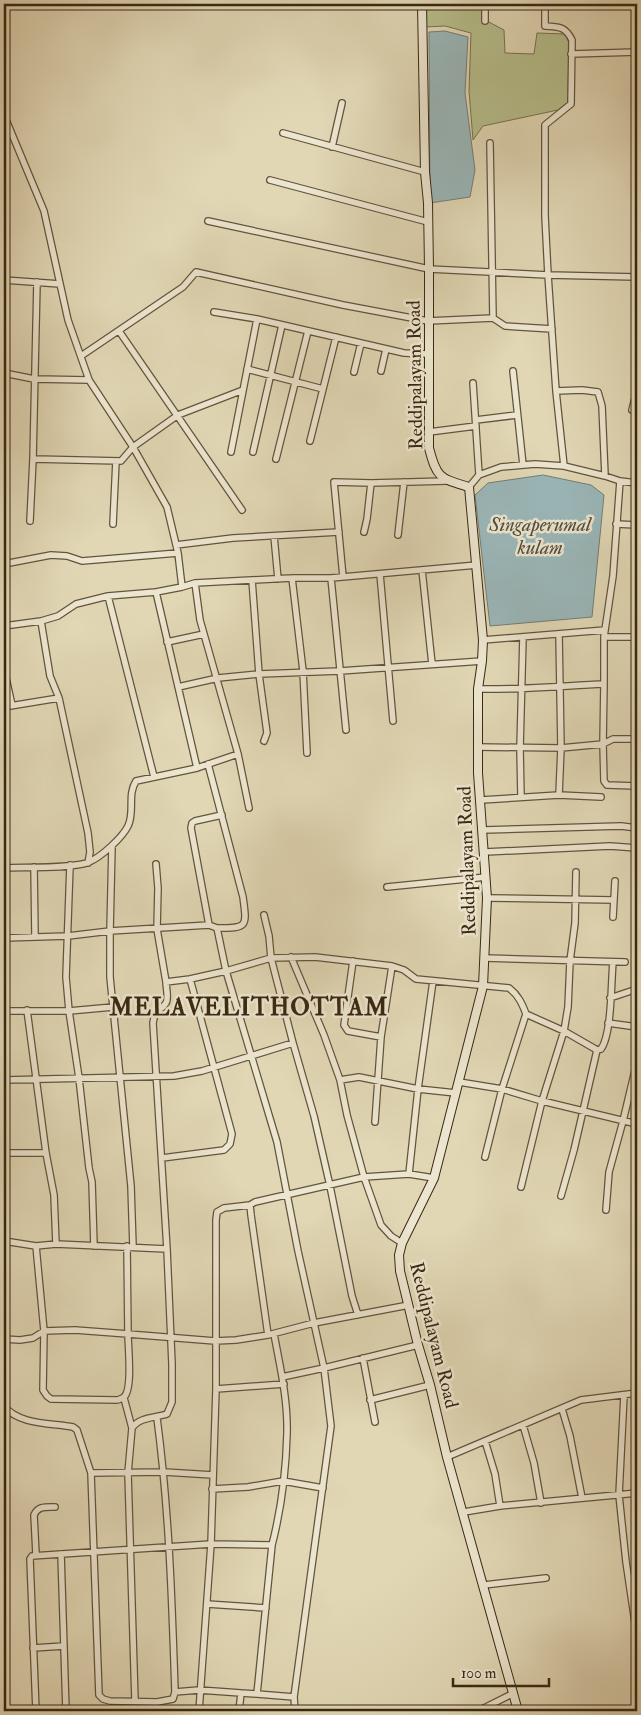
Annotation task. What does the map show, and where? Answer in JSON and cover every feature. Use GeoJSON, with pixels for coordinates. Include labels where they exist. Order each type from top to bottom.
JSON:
{"type":"FeatureCollection","features":[{"type":"Feature","properties":{"kind":"main road","name":"Reddipalayam Road"},"geometry":{"type":"LineString","coordinates":[[422,4],[429,269],[429,448],[435,471],[447,480]]}},
{"type":"Feature","properties":{"kind":"main road"},"geometry":{"type":"LineString","coordinates":[[447,480],[469,487]]}},
{"type":"Feature","properties":{"kind":"main road","name":"Reddipalayam Road"},"geometry":{"type":"LineString","coordinates":[[469,487],[483,640],[478,689],[478,747],[487,898],[483,986],[434,1178],[402,1243],[399,1255],[400,1271],[447,1457],[464,1512],[518,1711]]}},
{"type":"Feature","properties":{"kind":"street"},"geometry":{"type":"LineString","coordinates":[[364,5],[372,4]]}},
{"type":"Feature","properties":{"kind":"street"},"geometry":{"type":"LineString","coordinates":[[485,4],[485,21]]}},
{"type":"Feature","properties":{"kind":"street"},"geometry":{"type":"LineString","coordinates":[[544,4],[545,26],[562,28],[568,32],[572,40],[570,104],[544,125],[548,275],[556,391],[564,466]]}},
{"type":"Feature","properties":{"kind":"street"},"geometry":{"type":"LineString","coordinates":[[636,4],[637,80]]}},
{"type":"Feature","properties":{"kind":"street"},"geometry":{"type":"LineString","coordinates":[[572,54],[637,52]]}},
{"type":"Feature","properties":{"kind":"street"},"geometry":{"type":"LineString","coordinates":[[332,146],[342,103]]}},
{"type":"Feature","properties":{"kind":"street"},"geometry":{"type":"LineString","coordinates":[[4,115],[44,211],[68,320],[89,380],[133,447],[167,507],[178,553],[182,587]]}},
{"type":"Feature","properties":{"kind":"street"},"geometry":{"type":"LineString","coordinates":[[283,133],[425,172]]}},
{"type":"Feature","properties":{"kind":"street"},"geometry":{"type":"LineString","coordinates":[[490,143],[493,318]]}},
{"type":"Feature","properties":{"kind":"street"},"geometry":{"type":"LineString","coordinates":[[270,180],[428,222]]}},
{"type":"Feature","properties":{"kind":"street"},"geometry":{"type":"LineString","coordinates":[[208,221],[429,269],[637,277]]}},
{"type":"Feature","properties":{"kind":"street"},"geometry":{"type":"LineString","coordinates":[[81,356],[183,286],[196,272],[343,305],[428,321],[493,318],[505,326],[552,329]]}},
{"type":"Feature","properties":{"kind":"street"},"geometry":{"type":"LineString","coordinates":[[4,280],[60,284]]}},
{"type":"Feature","properties":{"kind":"street"},"geometry":{"type":"LineString","coordinates":[[30,521],[38,282]]}},
{"type":"Feature","properties":{"kind":"street"},"geometry":{"type":"LineString","coordinates":[[214,312],[257,319],[404,353],[428,354]]}},
{"type":"Feature","properties":{"kind":"street"},"geometry":{"type":"LineString","coordinates":[[231,452],[257,319]]}},
{"type":"Feature","properties":{"kind":"street"},"geometry":{"type":"LineString","coordinates":[[253,452],[282,325]]}},
{"type":"Feature","properties":{"kind":"street"},"geometry":{"type":"LineString","coordinates":[[119,331],[242,510]]}},
{"type":"Feature","properties":{"kind":"street"},"geometry":{"type":"LineString","coordinates":[[276,459],[308,331]]}},
{"type":"Feature","properties":{"kind":"street"},"geometry":{"type":"LineString","coordinates":[[310,441],[336,337]]}},
{"type":"Feature","properties":{"kind":"street"},"geometry":{"type":"LineString","coordinates":[[354,372],[360,343]]}},
{"type":"Feature","properties":{"kind":"street"},"geometry":{"type":"LineString","coordinates":[[381,371],[386,349]]}},
{"type":"Feature","properties":{"kind":"street"},"geometry":{"type":"LineString","coordinates":[[247,370],[271,374],[323,389]]}},
{"type":"Feature","properties":{"kind":"street"},"geometry":{"type":"LineString","coordinates":[[513,371],[523,465]]}},
{"type":"Feature","properties":{"kind":"street"},"geometry":{"type":"LineString","coordinates":[[4,373],[34,379],[89,380]]}},
{"type":"Feature","properties":{"kind":"street"},"geometry":{"type":"LineString","coordinates":[[474,383],[479,474]]}},
{"type":"Feature","properties":{"kind":"street"},"geometry":{"type":"LineString","coordinates":[[32,460],[121,461],[133,447],[178,415],[243,390]]}},
{"type":"Feature","properties":{"kind":"street"},"geometry":{"type":"LineString","coordinates":[[556,391],[582,390],[598,392],[602,406],[605,476]]}},
{"type":"Feature","properties":{"kind":"street"},"geometry":{"type":"LineString","coordinates":[[632,410],[637,390]]}},
{"type":"Feature","properties":{"kind":"street"},"geometry":{"type":"LineString","coordinates":[[429,432],[517,415]]}},
{"type":"Feature","properties":{"kind":"street"},"geometry":{"type":"LineString","coordinates":[[113,524],[116,461]]}},
{"type":"Feature","properties":{"kind":"street"},"geometry":{"type":"LineString","coordinates":[[469,487],[479,474],[501,467],[523,465],[564,466],[620,481],[637,483]]}},
{"type":"Feature","properties":{"kind":"street"},"geometry":{"type":"LineString","coordinates":[[343,577],[334,482],[371,483],[447,480]]}},
{"type":"Feature","properties":{"kind":"street"},"geometry":{"type":"LineString","coordinates":[[620,481],[613,576],[604,630],[603,744],[606,783],[611,785],[637,786]]}},
{"type":"Feature","properties":{"kind":"street"},"geometry":{"type":"LineString","coordinates":[[398,535],[404,482]]}},
{"type":"Feature","properties":{"kind":"street"},"geometry":{"type":"LineString","coordinates":[[364,532],[371,483]]}},
{"type":"Feature","properties":{"kind":"street"},"geometry":{"type":"LineString","coordinates":[[616,524],[637,525]]}},
{"type":"Feature","properties":{"kind":"street"},"geometry":{"type":"LineString","coordinates":[[176,545],[233,538],[338,532]]}},
{"type":"Feature","properties":{"kind":"street"},"geometry":{"type":"LineString","coordinates":[[274,536],[278,578]]}},
{"type":"Feature","properties":{"kind":"street"},"geometry":{"type":"LineString","coordinates":[[4,564],[51,555],[67,556],[82,561],[178,553]]}},
{"type":"Feature","properties":{"kind":"street"},"geometry":{"type":"LineString","coordinates":[[4,626],[41,621],[58,616],[76,604],[108,596],[156,592],[194,583],[278,578],[331,578],[477,565]]}},
{"type":"Feature","properties":{"kind":"street"},"geometry":{"type":"LineString","coordinates":[[422,570],[432,664]]}},
{"type":"Feature","properties":{"kind":"street"},"geometry":{"type":"LineString","coordinates":[[380,574],[393,721]]}},
{"type":"Feature","properties":{"kind":"street"},"geometry":{"type":"LineString","coordinates":[[292,578],[303,671],[308,753]]}},
{"type":"Feature","properties":{"kind":"street"},"geometry":{"type":"LineString","coordinates":[[331,578],[346,730]]}},
{"type":"Feature","properties":{"kind":"street"},"geometry":{"type":"LineString","coordinates":[[252,580],[259,674],[267,733],[264,741]]}},
{"type":"Feature","properties":{"kind":"street"},"geometry":{"type":"LineString","coordinates":[[194,583],[200,620],[238,754],[249,808]]}},
{"type":"Feature","properties":{"kind":"street"},"geometry":{"type":"LineString","coordinates":[[156,592],[197,768]]}},
{"type":"Feature","properties":{"kind":"street"},"geometry":{"type":"LineString","coordinates":[[108,596],[154,777]]}},
{"type":"Feature","properties":{"kind":"street"},"geometry":{"type":"LineString","coordinates":[[41,621],[50,676],[59,698],[88,833],[90,852],[88,862]]}},
{"type":"Feature","properties":{"kind":"street"},"geometry":{"type":"LineString","coordinates":[[483,640],[604,630]]}},
{"type":"Feature","properties":{"kind":"street"},"geometry":{"type":"LineString","coordinates":[[167,642],[204,634]]}},
{"type":"Feature","properties":{"kind":"street"},"geometry":{"type":"LineString","coordinates":[[559,634],[561,748],[559,795]]}},
{"type":"Feature","properties":{"kind":"street"},"geometry":{"type":"LineString","coordinates":[[521,797],[520,748],[523,637]]}},
{"type":"Feature","properties":{"kind":"street"},"geometry":{"type":"LineString","coordinates":[[604,637],[637,637]]}},
{"type":"Feature","properties":{"kind":"street"},"geometry":{"type":"LineString","coordinates":[[178,687],[218,678],[259,674],[340,671],[482,661]]}},
{"type":"Feature","properties":{"kind":"street"},"geometry":{"type":"LineString","coordinates":[[4,669],[12,705]]}},
{"type":"Feature","properties":{"kind":"street"},"geometry":{"type":"LineString","coordinates":[[478,689],[521,690],[604,684]]}},
{"type":"Feature","properties":{"kind":"street"},"geometry":{"type":"LineString","coordinates":[[4,707],[59,698]]}},
{"type":"Feature","properties":{"kind":"street"},"geometry":{"type":"LineString","coordinates":[[478,747],[561,748],[603,744],[613,739],[637,739]]}},
{"type":"Feature","properties":{"kind":"street"},"geometry":{"type":"LineString","coordinates":[[4,868],[70,865],[88,862],[112,846],[129,825],[132,787],[136,781],[197,768],[238,754]]}},
{"type":"Feature","properties":{"kind":"street"},"geometry":{"type":"LineString","coordinates":[[4,938],[68,936],[110,931],[209,925],[217,928],[238,928],[243,924],[245,917],[243,897],[208,764]]}},
{"type":"Feature","properties":{"kind":"street"},"geometry":{"type":"LineString","coordinates":[[481,800],[559,795],[601,797]]}},
{"type":"Feature","properties":{"kind":"street"},"geometry":{"type":"LineString","coordinates":[[209,925],[191,828],[192,823],[195,821],[222,815]]}},
{"type":"Feature","properties":{"kind":"street"},"geometry":{"type":"LineString","coordinates":[[483,830],[621,826],[637,828]]}},
{"type":"Feature","properties":{"kind":"street"},"geometry":{"type":"LineString","coordinates":[[112,846],[110,977],[131,1186],[129,1383],[124,1398],[132,1428],[128,1473],[135,1701]]}},
{"type":"Feature","properties":{"kind":"street"},"geometry":{"type":"LineString","coordinates":[[485,852],[610,846],[637,848]]}},
{"type":"Feature","properties":{"kind":"street"},"geometry":{"type":"LineString","coordinates":[[132,1428],[140,1420],[157,1418],[167,1414],[172,1402],[167,1249],[153,1023],[154,1013],[165,1005],[167,1001],[166,982],[157,929],[158,888],[156,864]]}},
{"type":"Feature","properties":{"kind":"street"},"geometry":{"type":"LineString","coordinates":[[70,865],[66,968],[69,1011],[92,1182],[94,1246]]}},
{"type":"Feature","properties":{"kind":"street"},"geometry":{"type":"LineString","coordinates":[[34,867],[35,936]]}},
{"type":"Feature","properties":{"kind":"street"},"geometry":{"type":"LineString","coordinates":[[522,1187],[542,1101],[564,1031],[568,1007],[570,961],[575,923],[576,872]]}},
{"type":"Feature","properties":{"kind":"street"},"geometry":{"type":"LineString","coordinates":[[387,887],[486,877]]}},
{"type":"Feature","properties":{"kind":"street"},"geometry":{"type":"LineString","coordinates":[[613,917],[615,881]]}},
{"type":"Feature","properties":{"kind":"street"},"geometry":{"type":"LineString","coordinates":[[487,898],[614,900]]}},
{"type":"Feature","properties":{"kind":"street"},"geometry":{"type":"LineString","coordinates":[[264,915],[272,958],[293,1043],[314,1116],[352,1296],[358,1315]]}},
{"type":"Feature","properties":{"kind":"street"},"geometry":{"type":"LineString","coordinates":[[217,928],[226,971],[277,1142],[298,1251],[324,1368],[331,1426],[294,1697],[295,1711]]}},
{"type":"Feature","properties":{"kind":"street"},"geometry":{"type":"LineString","coordinates":[[166,982],[226,971],[272,958],[315,957],[392,966],[404,970],[416,979],[433,982],[508,988],[516,993],[526,1014],[502,1089],[485,1157]]}},
{"type":"Feature","properties":{"kind":"street"},"geometry":{"type":"LineString","coordinates":[[291,958],[324,1035],[340,1080],[347,1115],[364,1177],[381,1225],[391,1236],[402,1243]]}},
{"type":"Feature","properties":{"kind":"street"},"geometry":{"type":"LineString","coordinates":[[485,958],[625,962]]}},
{"type":"Feature","properties":{"kind":"street"},"geometry":{"type":"LineString","coordinates":[[353,961],[344,1025],[348,1031],[381,1037]]}},
{"type":"Feature","properties":{"kind":"street"},"geometry":{"type":"LineString","coordinates":[[597,1050],[604,1046],[608,1023],[613,962]]}},
{"type":"Feature","properties":{"kind":"street"},"geometry":{"type":"LineString","coordinates":[[375,1122],[381,1037],[392,966]]}},
{"type":"Feature","properties":{"kind":"street"},"geometry":{"type":"LineString","coordinates":[[162,1158],[224,1150],[230,1144],[232,1134],[190,979]]}},
{"type":"Feature","properties":{"kind":"street"},"geometry":{"type":"LineString","coordinates":[[409,1174],[418,1089],[433,982]]}},
{"type":"Feature","properties":{"kind":"street"},"geometry":{"type":"LineString","coordinates":[[610,998],[637,989]]}},
{"type":"Feature","properties":{"kind":"street"},"geometry":{"type":"LineString","coordinates":[[4,1010],[69,1011],[114,1007]]}},
{"type":"Feature","properties":{"kind":"street"},"geometry":{"type":"LineString","coordinates":[[27,1010],[46,1153],[54,1195],[56,1244]]}},
{"type":"Feature","properties":{"kind":"street"},"geometry":{"type":"LineString","coordinates":[[526,1014],[564,1031],[597,1050]]}},
{"type":"Feature","properties":{"kind":"street"},"geometry":{"type":"LineString","coordinates":[[608,1023],[637,1027]]}},
{"type":"Feature","properties":{"kind":"street"},"geometry":{"type":"LineString","coordinates":[[4,1080],[174,1076],[214,1067],[293,1043]]}},
{"type":"Feature","properties":{"kind":"street"},"geometry":{"type":"LineString","coordinates":[[561,1196],[597,1050]]}},
{"type":"Feature","properties":{"kind":"street"},"geometry":{"type":"LineString","coordinates":[[606,1210],[608,1172],[623,1121],[637,1062]]}},
{"type":"Feature","properties":{"kind":"street"},"geometry":{"type":"LineString","coordinates":[[340,1080],[359,1077],[418,1089],[456,1093]]}},
{"type":"Feature","properties":{"kind":"street"},"geometry":{"type":"LineString","coordinates":[[459,1082],[502,1089],[542,1101],[637,1124]]}},
{"type":"Feature","properties":{"kind":"street"},"geometry":{"type":"LineString","coordinates":[[4,1154],[46,1153]]}},
{"type":"Feature","properties":{"kind":"street"},"geometry":{"type":"LineString","coordinates":[[199,1711],[199,1690],[211,1544],[216,1389],[216,1220],[218,1212],[224,1208],[250,1205],[263,1199],[330,1186],[364,1177],[409,1174],[434,1178]]}},
{"type":"Feature","properties":{"kind":"street"},"geometry":{"type":"LineString","coordinates":[[250,1205],[271,1335],[284,1384],[287,1433],[283,1481],[272,1545],[257,1694]]}},
{"type":"Feature","properties":{"kind":"street"},"geometry":{"type":"LineString","coordinates":[[4,1241],[36,1246],[56,1244],[167,1249]]}},
{"type":"Feature","properties":{"kind":"street"},"geometry":{"type":"LineString","coordinates":[[36,1246],[44,1332],[43,1390],[52,1399],[117,1400],[124,1398]]}},
{"type":"Feature","properties":{"kind":"street"},"geometry":{"type":"LineString","coordinates":[[4,1339],[20,1340],[33,1338],[44,1332],[74,1330],[170,1339],[215,1341],[271,1335],[314,1323],[409,1305]]}},
{"type":"Feature","properties":{"kind":"street"},"geometry":{"type":"LineString","coordinates":[[282,1377],[418,1344]]}},
{"type":"Feature","properties":{"kind":"street"},"geometry":{"type":"LineString","coordinates":[[363,1358],[375,1422]]}},
{"type":"Feature","properties":{"kind":"street"},"geometry":{"type":"LineString","coordinates":[[216,1389],[284,1384]]}},
{"type":"Feature","properties":{"kind":"street"},"geometry":{"type":"LineString","coordinates":[[370,1400],[430,1385]]}},
{"type":"Feature","properties":{"kind":"street"},"geometry":{"type":"LineString","coordinates":[[447,1457],[581,1400],[637,1393]]}},
{"type":"Feature","properties":{"kind":"street"},"geometry":{"type":"LineString","coordinates":[[624,1395],[619,1495],[636,1636]]}},
{"type":"Feature","properties":{"kind":"street"},"geometry":{"type":"LineString","coordinates":[[4,1406],[11,1414],[22,1418],[73,1427],[77,1430],[91,1473],[100,1695],[103,1699],[110,1701],[157,1702],[173,1699],[175,1692],[170,1547],[164,1472],[157,1418]]}},
{"type":"Feature","properties":{"kind":"street"},"geometry":{"type":"LineString","coordinates":[[562,1409],[570,1436],[582,1498]]}},
{"type":"Feature","properties":{"kind":"street"},"geometry":{"type":"LineString","coordinates":[[523,1425],[534,1463],[541,1503]]}},
{"type":"Feature","properties":{"kind":"street"},"geometry":{"type":"LineString","coordinates":[[485,1441],[495,1474],[500,1506]]}},
{"type":"Feature","properties":{"kind":"street"},"geometry":{"type":"LineString","coordinates":[[91,1473],[164,1472],[213,1475]]}},
{"type":"Feature","properties":{"kind":"street"},"geometry":{"type":"LineString","coordinates":[[212,1489],[248,1487],[283,1481],[323,1488]]}},
{"type":"Feature","properties":{"kind":"street"},"geometry":{"type":"LineString","coordinates":[[464,1512],[500,1506],[637,1493]]}},
{"type":"Feature","properties":{"kind":"street"},"geometry":{"type":"LineString","coordinates":[[36,1554],[34,1515],[42,1507],[54,1507]]}},
{"type":"Feature","properties":{"kind":"street"},"geometry":{"type":"LineString","coordinates":[[36,1711],[30,1559],[32,1556],[36,1554],[211,1544],[272,1545]]}},
{"type":"Feature","properties":{"kind":"street"},"geometry":{"type":"LineString","coordinates":[[61,1554],[66,1711]]}},
{"type":"Feature","properties":{"kind":"street"},"geometry":{"type":"LineString","coordinates":[[484,1585],[546,1578]]}},
{"type":"Feature","properties":{"kind":"street"},"geometry":{"type":"LineString","coordinates":[[207,1604],[266,1608]]}},
{"type":"Feature","properties":{"kind":"street"},"geometry":{"type":"LineString","coordinates":[[33,1648],[64,1646]]}},
{"type":"Feature","properties":{"kind":"street"},"geometry":{"type":"LineString","coordinates":[[175,1692],[199,1690],[294,1697]]}},
{"type":"Feature","properties":{"kind":"street"},"geometry":{"type":"LineString","coordinates":[[239,1711],[241,1693]]}},
{"type":"Feature","properties":{"kind":"street"},"geometry":{"type":"LineString","coordinates":[[478,1711],[514,1693]]}},
{"type":"Feature","properties":{"kind":"street"},"geometry":{"type":"LineString","coordinates":[[157,1702],[158,1711]]}},
{"type":"Feature","properties":{"kind":"green space"},"geometry":{"type":"Polygon","coordinates":[[[424,4],[486,4],[487,21],[504,30],[505,53],[534,54],[537,33],[565,34],[569,43],[568,102],[558,110],[483,126],[473,140],[469,91],[471,33],[445,26],[425,27],[424,4]]]}},
{"type":"Feature","properties":{"kind":"water"},"geometry":{"type":"Polygon","coordinates":[[[445,31],[468,37],[465,93],[475,170],[470,197],[430,203],[429,32],[445,31]]]}},
{"type":"Feature","properties":{"kind":"water","name":"Singaperumal kulam"},"geometry":{"type":"Polygon","coordinates":[[[543,475],[591,485],[604,495],[592,617],[490,626],[475,495],[488,483],[543,475]]]}},
{"type":"Feature","properties":{"kind":"district","name":"MELAVELITHOTTAM"},"geometry":{"type":"Point","coordinates":[249,1007]}}]}
